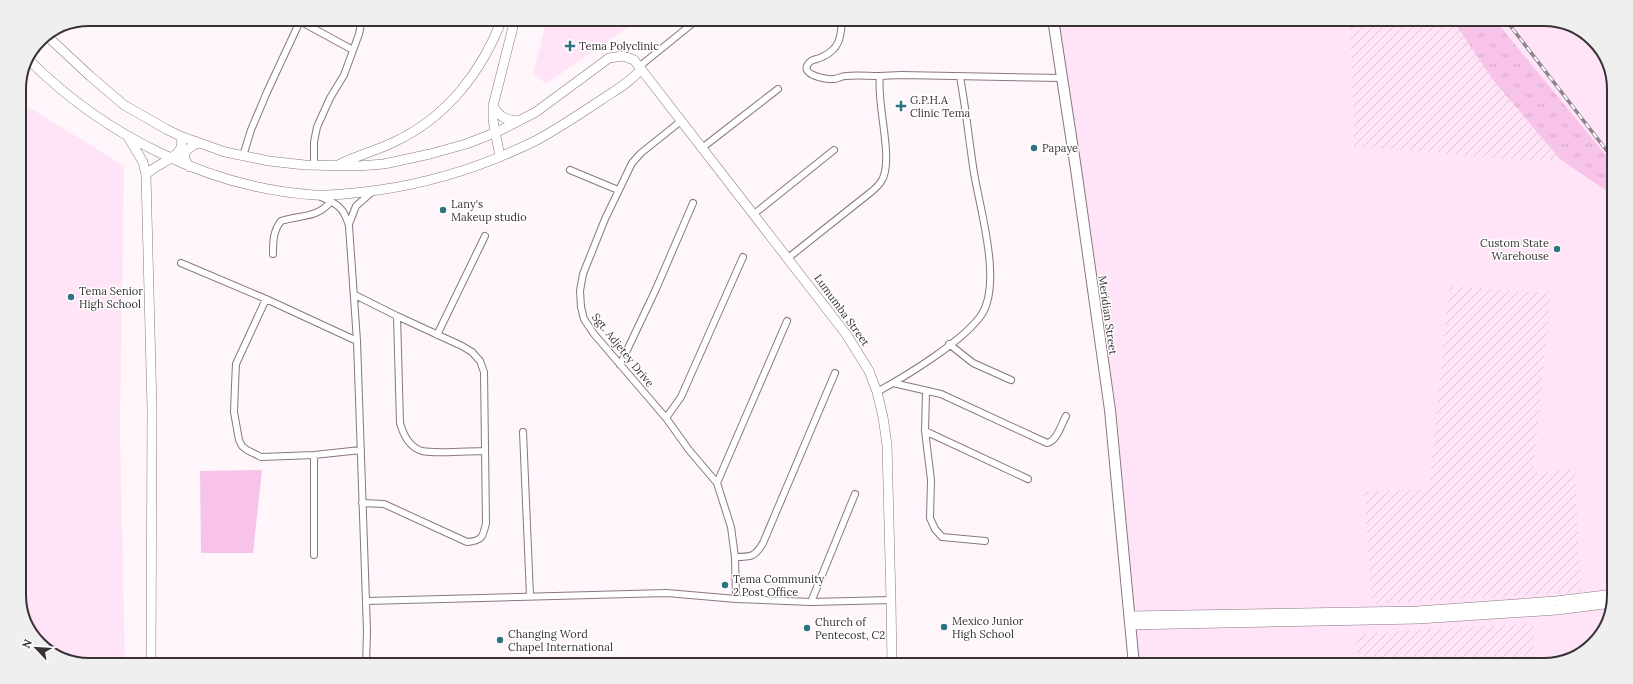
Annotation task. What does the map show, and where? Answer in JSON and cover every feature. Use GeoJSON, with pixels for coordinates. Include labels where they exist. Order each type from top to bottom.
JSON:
{"type":"FeatureCollection","features":[{"type":"Feature","properties":{"kind":"main road"},"geometry":{"type":"LineString","coordinates":[[339,165],[357,155],[393,143],[425,124],[440,112],[457,95],[476,72],[491,46],[499,26]]}},
{"type":"Feature","properties":{"kind":"main road"},"geometry":{"type":"LineString","coordinates":[[500,157],[493,120],[493,106],[513,26]]}},
{"type":"Feature","properties":{"kind":"main road","name":"Meridian Street"},"geometry":{"type":"LineString","coordinates":[[1054,26],[1110,410],[1133,658]]}},
{"type":"Feature","properties":{"kind":"main road"},"geometry":{"type":"LineString","coordinates":[[32,63],[42,74],[89,111],[127,136],[190,167],[237,181],[276,190],[315,195],[337,195],[426,181],[476,167],[524,146],[560,127],[623,85],[636,75],[641,67],[634,60],[628,57],[616,56],[609,58],[536,112],[496,132],[466,144],[384,164],[358,166],[287,164],[243,156],[198,143],[154,123],[124,105],[51,40]]}},
{"type":"Feature","properties":{"kind":"main road","name":"Lumumba Street"},"geometry":{"type":"LineString","coordinates":[[641,67],[846,334],[863,361],[877,392],[883,417],[886,445],[892,658]]}},
{"type":"Feature","properties":{"kind":"main road"},"geometry":{"type":"LineString","coordinates":[[493,106],[498,115],[502,118],[520,121]]}},
{"type":"Feature","properties":{"kind":"main road"},"geometry":{"type":"LineString","coordinates":[[127,136],[143,162],[146,175],[152,409],[151,658]]}},
{"type":"Feature","properties":{"kind":"main road"},"geometry":{"type":"LineString","coordinates":[[146,175],[154,167],[178,154],[181,148],[182,139],[180,136]]}},
{"type":"Feature","properties":{"kind":"main road"},"geometry":{"type":"LineString","coordinates":[[190,167],[186,162],[185,153],[187,149],[198,143]]}},
{"type":"Feature","properties":{"kind":"main road"},"geometry":{"type":"LineString","coordinates":[[1130,620],[1216,614],[1345,614],[1424,611],[1562,601],[1607,595]]}},
{"type":"Feature","properties":{"kind":"main road"},"geometry":{"type":"LineString","coordinates":[[1130,620],[1418,619],[1558,610],[1606,604]]}},
{"type":"Feature","properties":{"kind":"street"},"geometry":{"type":"LineString","coordinates":[[243,156],[251,130],[296,26]]}},
{"type":"Feature","properties":{"kind":"street"},"geometry":{"type":"LineString","coordinates":[[310,26],[353,50]]}},
{"type":"Feature","properties":{"kind":"street"},"geometry":{"type":"LineString","coordinates":[[314,165],[314,142],[317,127],[330,98],[344,74],[361,26]]}},
{"type":"Feature","properties":{"kind":"street"},"geometry":{"type":"LineString","coordinates":[[641,67],[690,26]]}},
{"type":"Feature","properties":{"kind":"street"},"geometry":{"type":"LineString","coordinates":[[842,26],[838,43],[833,51],[821,58],[812,60],[807,69],[808,73],[835,79],[844,76],[901,75],[1061,78]]}},
{"type":"Feature","properties":{"kind":"street"},"geometry":{"type":"LineString","coordinates":[[788,258],[872,192],[883,178],[886,168],[879,76]]}},
{"type":"Feature","properties":{"kind":"street"},"geometry":{"type":"LineString","coordinates":[[877,392],[893,383],[949,344],[974,323],[982,314],[987,303],[990,282],[990,260],[974,172],[960,77]]}},
{"type":"Feature","properties":{"kind":"street"},"geometry":{"type":"LineString","coordinates":[[702,148],[778,89]]}},
{"type":"Feature","properties":{"kind":"street","name":"Sgt. Adjetey Drive"},"geometry":{"type":"LineString","coordinates":[[681,121],[641,153],[632,163],[618,190],[583,274],[580,291],[581,307],[584,319],[594,334],[666,418],[689,450],[717,483],[731,527],[735,557],[736,599]]}},
{"type":"Feature","properties":{"kind":"street"},"geometry":{"type":"LineString","coordinates":[[754,214],[834,150]]}},
{"type":"Feature","properties":{"kind":"street"},"geometry":{"type":"LineString","coordinates":[[570,170],[618,190]]}},
{"type":"Feature","properties":{"kind":"street"},"geometry":{"type":"LineString","coordinates":[[349,226],[356,206],[374,190]]}},
{"type":"Feature","properties":{"kind":"street"},"geometry":{"type":"LineString","coordinates":[[315,195],[331,201],[342,210],[349,226],[357,341],[366,602],[366,658]]}},
{"type":"Feature","properties":{"kind":"street"},"geometry":{"type":"LineString","coordinates":[[273,254],[273,240],[276,230],[282,221],[318,213],[331,201]]}},
{"type":"Feature","properties":{"kind":"street"},"geometry":{"type":"LineString","coordinates":[[620,365],[656,289],[693,203]]}},
{"type":"Feature","properties":{"kind":"street"},"geometry":{"type":"LineString","coordinates":[[437,335],[485,236]]}},
{"type":"Feature","properties":{"kind":"street"},"geometry":{"type":"LineString","coordinates":[[666,418],[681,396],[743,256]]}},
{"type":"Feature","properties":{"kind":"street"},"geometry":{"type":"LineString","coordinates":[[181,263],[266,299],[357,341]]}},
{"type":"Feature","properties":{"kind":"street"},"geometry":{"type":"LineString","coordinates":[[355,295],[462,346],[472,352],[480,361],[484,372],[486,523],[484,534],[475,542],[467,542],[384,504],[362,502]]}},
{"type":"Feature","properties":{"kind":"street"},"geometry":{"type":"LineString","coordinates":[[266,299],[236,364],[234,412],[239,440],[242,446],[261,457],[314,455],[361,450]]}},
{"type":"Feature","properties":{"kind":"street"},"geometry":{"type":"LineString","coordinates":[[397,316],[400,423],[403,433],[412,445],[422,451],[484,451]]}},
{"type":"Feature","properties":{"kind":"street"},"geometry":{"type":"LineString","coordinates":[[717,483],[787,321]]}},
{"type":"Feature","properties":{"kind":"street"},"geometry":{"type":"LineString","coordinates":[[949,344],[973,363],[1011,380]]}},
{"type":"Feature","properties":{"kind":"street"},"geometry":{"type":"LineString","coordinates":[[735,557],[751,557],[758,552],[763,543],[835,373]]}},
{"type":"Feature","properties":{"kind":"street"},"geometry":{"type":"LineString","coordinates":[[893,383],[926,392],[941,394],[1047,443],[1051,442],[1055,438],[1066,416]]}},
{"type":"Feature","properties":{"kind":"street"},"geometry":{"type":"LineString","coordinates":[[926,392],[925,431],[931,480],[930,518],[935,529],[942,537],[985,541]]}},
{"type":"Feature","properties":{"kind":"street"},"geometry":{"type":"LineString","coordinates":[[925,431],[1028,478]]}},
{"type":"Feature","properties":{"kind":"street"},"geometry":{"type":"LineString","coordinates":[[523,432],[530,596]]}},
{"type":"Feature","properties":{"kind":"street"},"geometry":{"type":"LineString","coordinates":[[314,455],[314,555]]}},
{"type":"Feature","properties":{"kind":"street"},"geometry":{"type":"LineString","coordinates":[[811,602],[856,494]]}},
{"type":"Feature","properties":{"kind":"street"},"geometry":{"type":"LineString","coordinates":[[366,602],[667,593],[736,599],[811,602],[891,600]]}},
{"type":"Feature","properties":{"kind":"shaded area","name":"Tema Polyclinic"},"geometry":{"type":"Polygon","coordinates":[[[545,26],[630,26],[546,84],[533,73],[545,26]]]}},
{"type":"Feature","properties":{"kind":"shaded area"},"geometry":{"type":"Polygon","coordinates":[[[1053,26],[1544,26],[1556,27],[1568,31],[1579,37],[1596,54],[1604,69],[1607,85],[1607,595],[1606,607],[1599,626],[1579,647],[1560,656],[1544,658],[1134,658],[1102,362],[1053,26]]]}},
{"type":"Feature","properties":{"kind":"shaded area"},"geometry":{"type":"Polygon","coordinates":[[[1350,26],[1457,26],[1495,81],[1560,159],[1534,161],[1354,146],[1350,26]]]}},
{"type":"Feature","properties":{"kind":"shaded area","name":"Tema Senior High School"},"geometry":{"type":"Polygon","coordinates":[[[26,105],[124,166],[120,428],[125,658],[77,657],[56,649],[56,628],[35,628],[29,615],[26,599],[26,105]]]}},
{"type":"Feature","properties":{"kind":"shaded area"},"geometry":{"type":"Polygon","coordinates":[[[1449,286],[1551,293],[1533,473],[1575,469],[1581,592],[1372,604],[1364,492],[1429,489],[1449,286]]]}},
{"type":"Feature","properties":{"kind":"shaded area"},"geometry":{"type":"Polygon","coordinates":[[[1533,623],[1534,658],[1358,658],[1356,634],[1533,623]]]}},
{"type":"Feature","properties":{"kind":"green space"},"geometry":{"type":"Polygon","coordinates":[[[1457,26],[1500,26],[1607,156],[1607,191],[1560,159],[1494,81],[1457,26]]]}},
{"type":"Feature","properties":{"kind":"green space"},"geometry":{"type":"Polygon","coordinates":[[[262,470],[253,553],[201,553],[200,471],[262,470]]]}},
{"type":"Feature","properties":{"kind":"railway"},"geometry":{"type":"LineString","coordinates":[[1510,26],[1607,151]]}},
{"type":"Feature","properties":{"kind":"place","name":"Tema Polyclinic"},"geometry":{"type":"Point","coordinates":[570,46]}},
{"type":"Feature","properties":{"kind":"place","name":"G.P.H.A Clinic Tema"},"geometry":{"type":"Point","coordinates":[901,106]}},
{"type":"Feature","properties":{"kind":"place","name":"Papaye"},"geometry":{"type":"Point","coordinates":[1034,148]}},
{"type":"Feature","properties":{"kind":"place","name":"Lany's Makeup studio"},"geometry":{"type":"Point","coordinates":[443,210]}},
{"type":"Feature","properties":{"kind":"place","name":"Custom State Warehouse"},"geometry":{"type":"Point","coordinates":[1557,249]}},
{"type":"Feature","properties":{"kind":"place","name":"Tema Senior High School"},"geometry":{"type":"Point","coordinates":[71,297]}},
{"type":"Feature","properties":{"kind":"place","name":"Tema Community 2 Post Office"},"geometry":{"type":"Point","coordinates":[725,585]}},
{"type":"Feature","properties":{"kind":"place","name":"Mexico Junior High School"},"geometry":{"type":"Point","coordinates":[944,627]}},
{"type":"Feature","properties":{"kind":"place","name":"Church of Pentecost, C2"},"geometry":{"type":"Point","coordinates":[807,628]}},
{"type":"Feature","properties":{"kind":"place","name":"Changing Word Chapel International"},"geometry":{"type":"Point","coordinates":[500,640]}}]}
